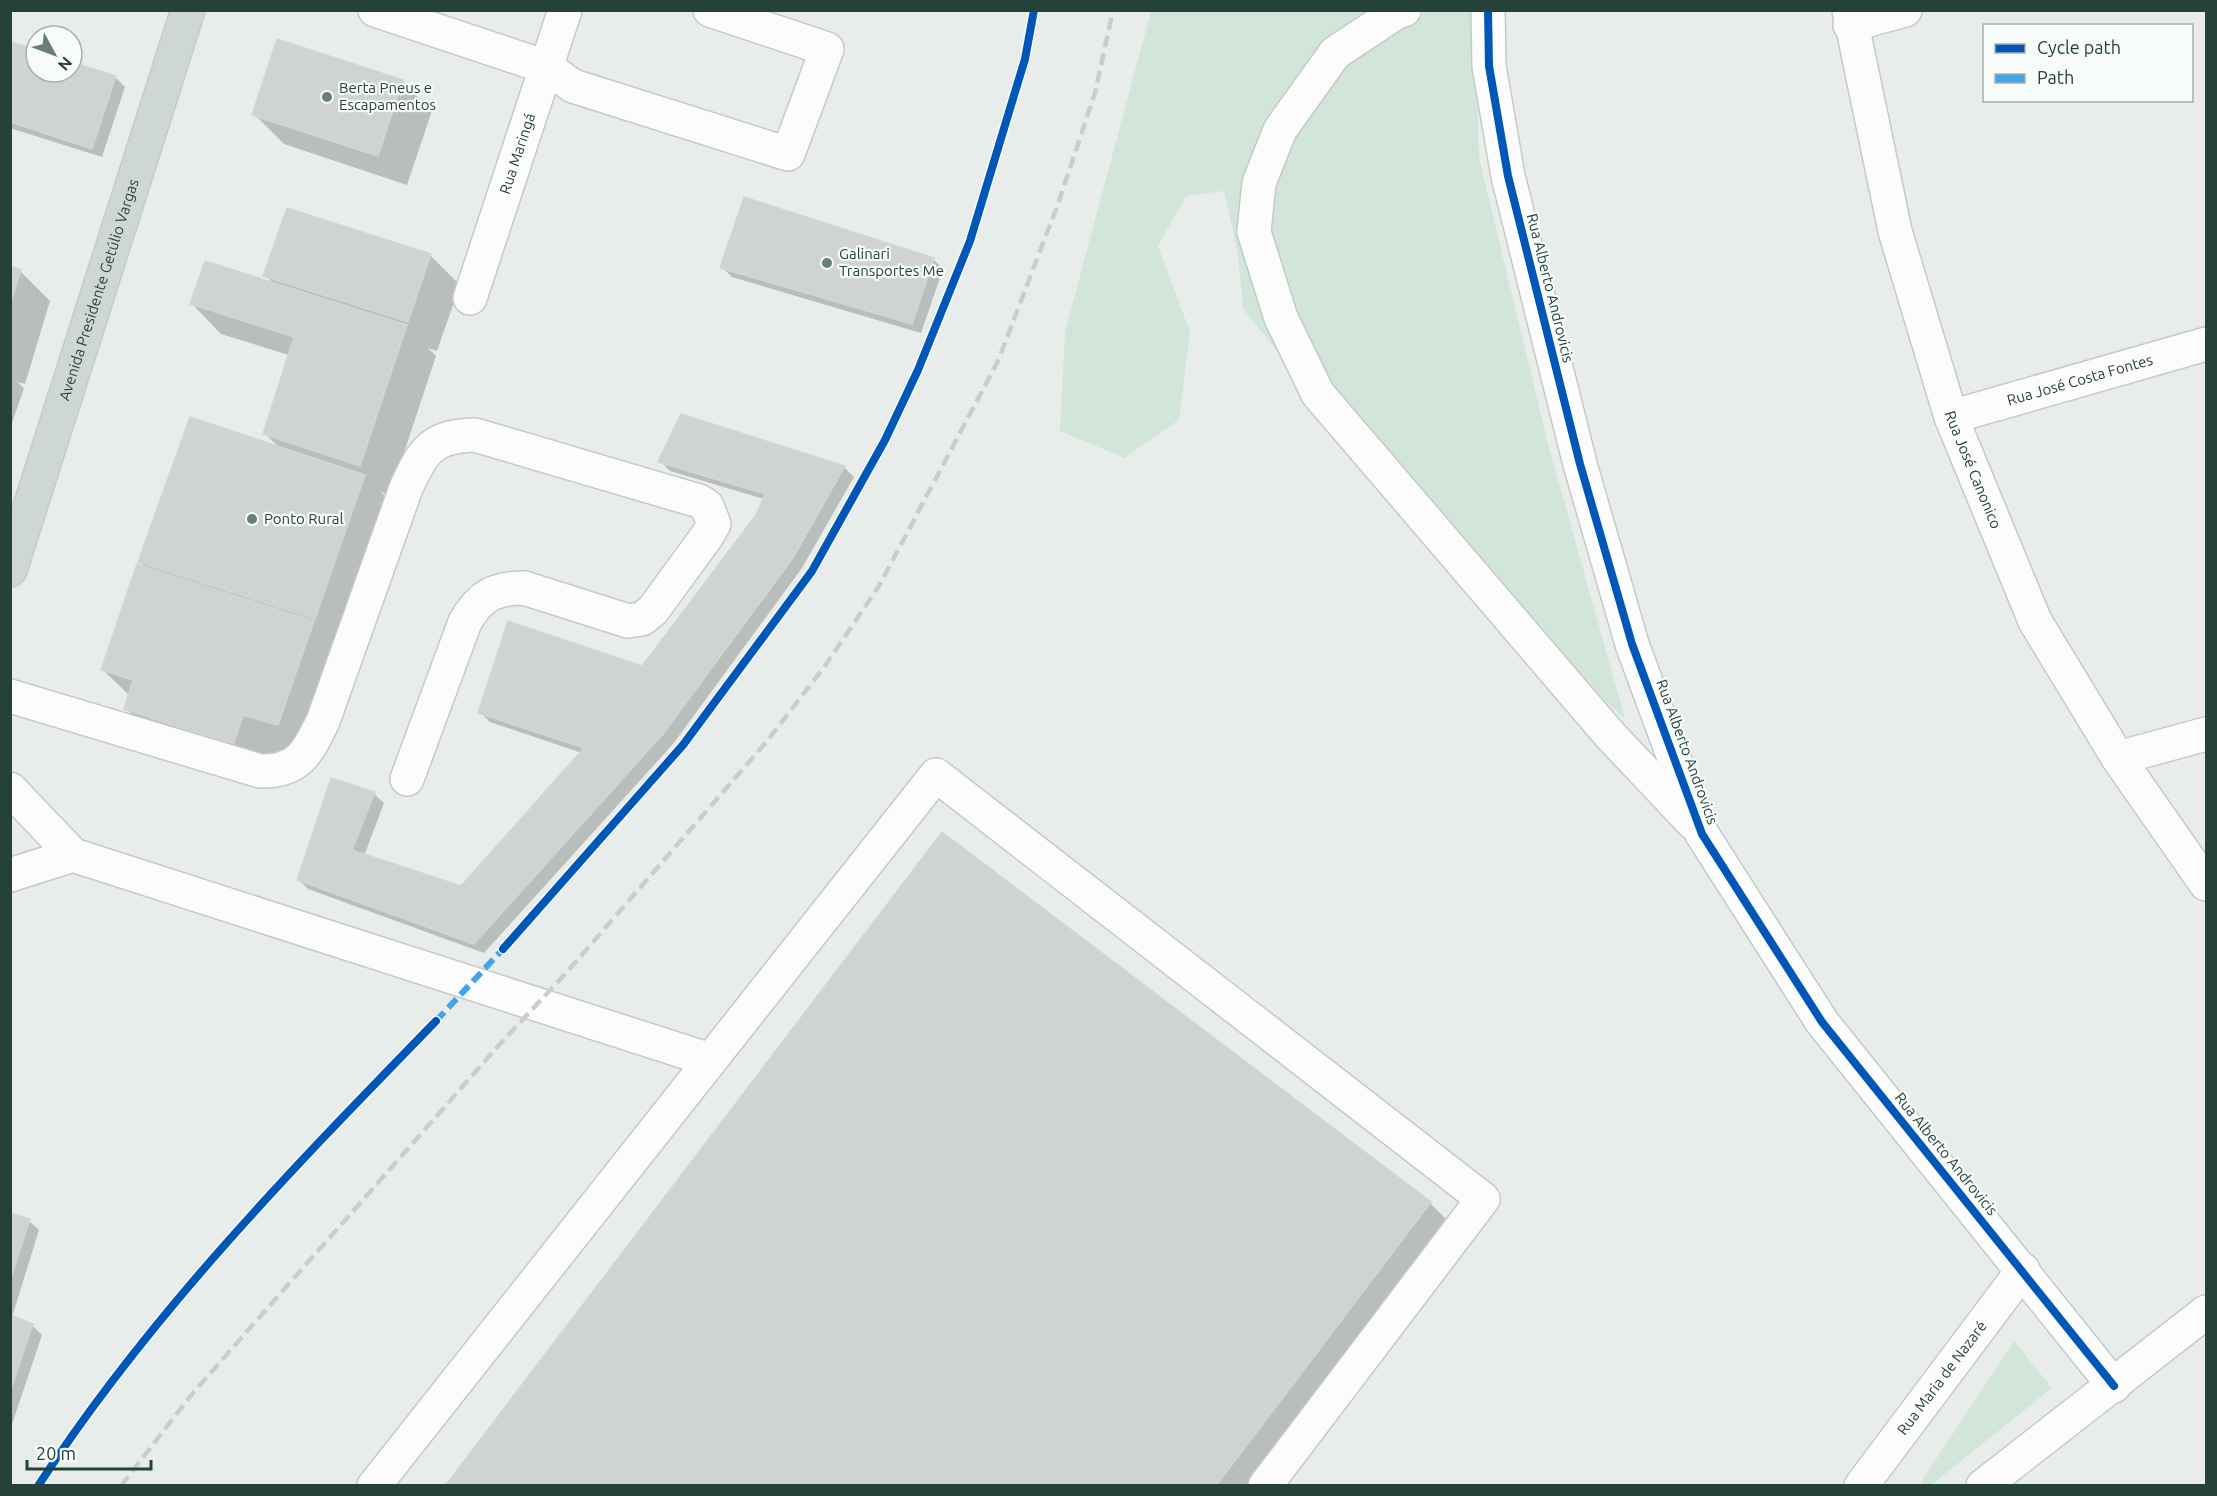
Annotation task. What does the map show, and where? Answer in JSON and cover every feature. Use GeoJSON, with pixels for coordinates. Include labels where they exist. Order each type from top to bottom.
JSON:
{"type":"FeatureCollection","features":[{"type":"Feature","properties":{"kind":"main road","name":"Avenida Presidente Getúlio Vargas"},"geometry":{"type":"LineString","coordinates":[[10,570],[188,10]]}},
{"type":"Feature","properties":{"kind":"street"},"geometry":{"type":"LineString","coordinates":[[375,10],[546,67],[573,86],[788,154],[827,50],[710,10]]}},
{"type":"Feature","properties":{"kind":"street","name":"Rua Maringá"},"geometry":{"type":"LineString","coordinates":[[470,298],[565,10]]}},
{"type":"Feature","properties":{"kind":"street","name":"Rua Alberto Androvicis"},"geometry":{"type":"LineString","coordinates":[[1404,10],[1397,12],[1335,53],[1280,130],[1259,183],[1254,232],[1281,318],[1318,394],[1610,735],[1702,834],[1822,1022],[2114,1386]]}},
{"type":"Feature","properties":{"kind":"street","name":"Rua Alberto Androvicis"},"geometry":{"type":"LineString","coordinates":[[1488,10],[1489,66],[1508,176],[1580,464],[1632,644],[1702,834]]}},
{"type":"Feature","properties":{"kind":"street"},"geometry":{"type":"LineString","coordinates":[[1850,18],[1905,10]]}},
{"type":"Feature","properties":{"kind":"street","name":"Rua José Canonico"},"geometry":{"type":"LineString","coordinates":[[1850,18],[1895,231],[1951,417],[2034,621],[2118,758],[2206,884]]}},
{"type":"Feature","properties":{"kind":"street","name":"Rua José Costa Fontes"},"geometry":{"type":"LineString","coordinates":[[1951,417],[2206,344]]}},
{"type":"Feature","properties":{"kind":"street"},"geometry":{"type":"LineString","coordinates":[[10,696],[260,771],[279,771],[296,763],[315,738],[410,480],[416,465],[430,448],[450,436],[475,435],[699,501],[707,506],[714,524],[653,610],[642,620],[628,621],[524,588],[506,588],[490,594],[475,605],[465,622],[407,779]]}},
{"type":"Feature","properties":{"kind":"street"},"geometry":{"type":"LineString","coordinates":[[2118,758],[2206,734]]}},
{"type":"Feature","properties":{"kind":"street"},"geometry":{"type":"LineString","coordinates":[[374,1485],[936,775],[1483,1199],[1265,1485]]}},
{"type":"Feature","properties":{"kind":"street"},"geometry":{"type":"LineString","coordinates":[[10,789],[73,855],[710,1060]]}},
{"type":"Feature","properties":{"kind":"street"},"geometry":{"type":"LineString","coordinates":[[10,875],[73,855]]}},
{"type":"Feature","properties":{"kind":"street","name":"Rua Maria de Nazaré"},"geometry":{"type":"LineString","coordinates":[[1862,1485],[2023,1270]]}},
{"type":"Feature","properties":{"kind":"street"},"geometry":{"type":"LineString","coordinates":[[1983,1485],[2114,1386],[2206,1312]]}},
{"type":"Feature","properties":{"kind":"green space"},"geometry":{"type":"Polygon","coordinates":[[[1151,11],[1475,11],[1479,158],[1548,444],[1625,719],[1431,540],[1243,309],[1238,254],[1224,191],[1186,196],[1158,246],[1190,332],[1179,420],[1124,458],[1060,431],[1065,332],[1151,11]]]}},
{"type":"Feature","properties":{"kind":"green space"},"geometry":{"type":"Polygon","coordinates":[[[2014,1341],[2052,1388],[1931,1485],[1919,1485],[2014,1341]]]}},
{"type":"Feature","properties":{"kind":"building","name":"Berta Pneus e Escapamentos"},"geometry":{"type":"Polygon","coordinates":[[[277,39],[403,80],[378,156],[252,115],[277,39]]]}},
{"type":"Feature","properties":{"kind":"building"},"geometry":{"type":"Polygon","coordinates":[[[11,42],[24,46],[24,84],[84,84],[84,66],[116,76],[92,149],[10,122],[11,42]]]}},
{"type":"Feature","properties":{"kind":"building","name":"Galinari Transportes Me"},"geometry":{"type":"Polygon","coordinates":[[[744,197],[934,258],[912,324],[720,268],[744,197]]]}},
{"type":"Feature","properties":{"kind":"building"},"geometry":{"type":"Polygon","coordinates":[[[287,208],[431,254],[408,322],[263,276],[287,208]]]}},
{"type":"Feature","properties":{"kind":"building"},"geometry":{"type":"Polygon","coordinates":[[[205,261],[407,325],[360,466],[263,434],[294,337],[190,304],[205,261]]]}},
{"type":"Feature","properties":{"kind":"building"},"geometry":{"type":"Polygon","coordinates":[[[10,266],[21,270],[10,305],[10,266]]]}},
{"type":"Feature","properties":{"kind":"building"},"geometry":{"type":"Polygon","coordinates":[[[681,414],[845,466],[793,558],[663,734],[474,944],[297,880],[331,778],[375,792],[352,850],[461,886],[584,748],[478,713],[508,621],[642,666],[756,515],[765,494],[658,462],[681,414]]]}},
{"type":"Feature","properties":{"kind":"building","name":"Ponto Rural"},"geometry":{"type":"Polygon","coordinates":[[[190,417],[365,475],[315,619],[138,562],[190,417]]]}},
{"type":"Feature","properties":{"kind":"building"},"geometry":{"type":"Polygon","coordinates":[[[137,564],[314,621],[278,725],[243,715],[233,745],[124,709],[133,680],[101,670],[137,564]]]}},
{"type":"Feature","properties":{"kind":"building"},"geometry":{"type":"Polygon","coordinates":[[[942,832],[1431,1202],[1216,1486],[445,1486],[942,832]]]}},
{"type":"Feature","properties":{"kind":"building"},"geometry":{"type":"Polygon","coordinates":[[[10,1213],[30,1219],[10,1281],[10,1213]]]}},
{"type":"Feature","properties":{"kind":"building"},"geometry":{"type":"Polygon","coordinates":[[[10,1315],[33,1324],[10,1392],[10,1315]]]}},
{"type":"Feature","properties":{"kind":"railway"},"geometry":{"type":"LineString","coordinates":[[121,1486],[192,1394],[500,1044],[567,972],[768,740],[825,666],[879,586],[998,361],[1058,204],[1095,93],[1113,10]]}},
{"type":"Feature","properties":{"kind":"marked path"},"geometry":{"type":"LineString","coordinates":[[436,1021],[503,949]]}},
{"type":"Feature","properties":{"kind":"cycle path"},"geometry":{"type":"LineString","coordinates":[[503,949],[683,745],[812,571],[885,440],[918,370],[970,241],[1025,59],[1034,10]]}},
{"type":"Feature","properties":{"kind":"cycle path"},"geometry":{"type":"LineString","coordinates":[[1488,10],[1489,66],[1508,176],[1580,464],[1632,644],[1702,834],[1822,1022],[2114,1386]]}},
{"type":"Feature","properties":{"kind":"cycle path"},"geometry":{"type":"LineString","coordinates":[[38,1486],[127,1361],[176,1302],[277,1187],[436,1021]]}},
{"type":"Feature","properties":{"kind":"place","name":"Berta Pneus e Escapamentos"},"geometry":{"type":"Point","coordinates":[327,97]}},
{"type":"Feature","properties":{"kind":"place","name":"Galinari Transportes Me"},"geometry":{"type":"Point","coordinates":[827,263]}},
{"type":"Feature","properties":{"kind":"place","name":"Ponto Rural"},"geometry":{"type":"Point","coordinates":[252,519]}}]}
